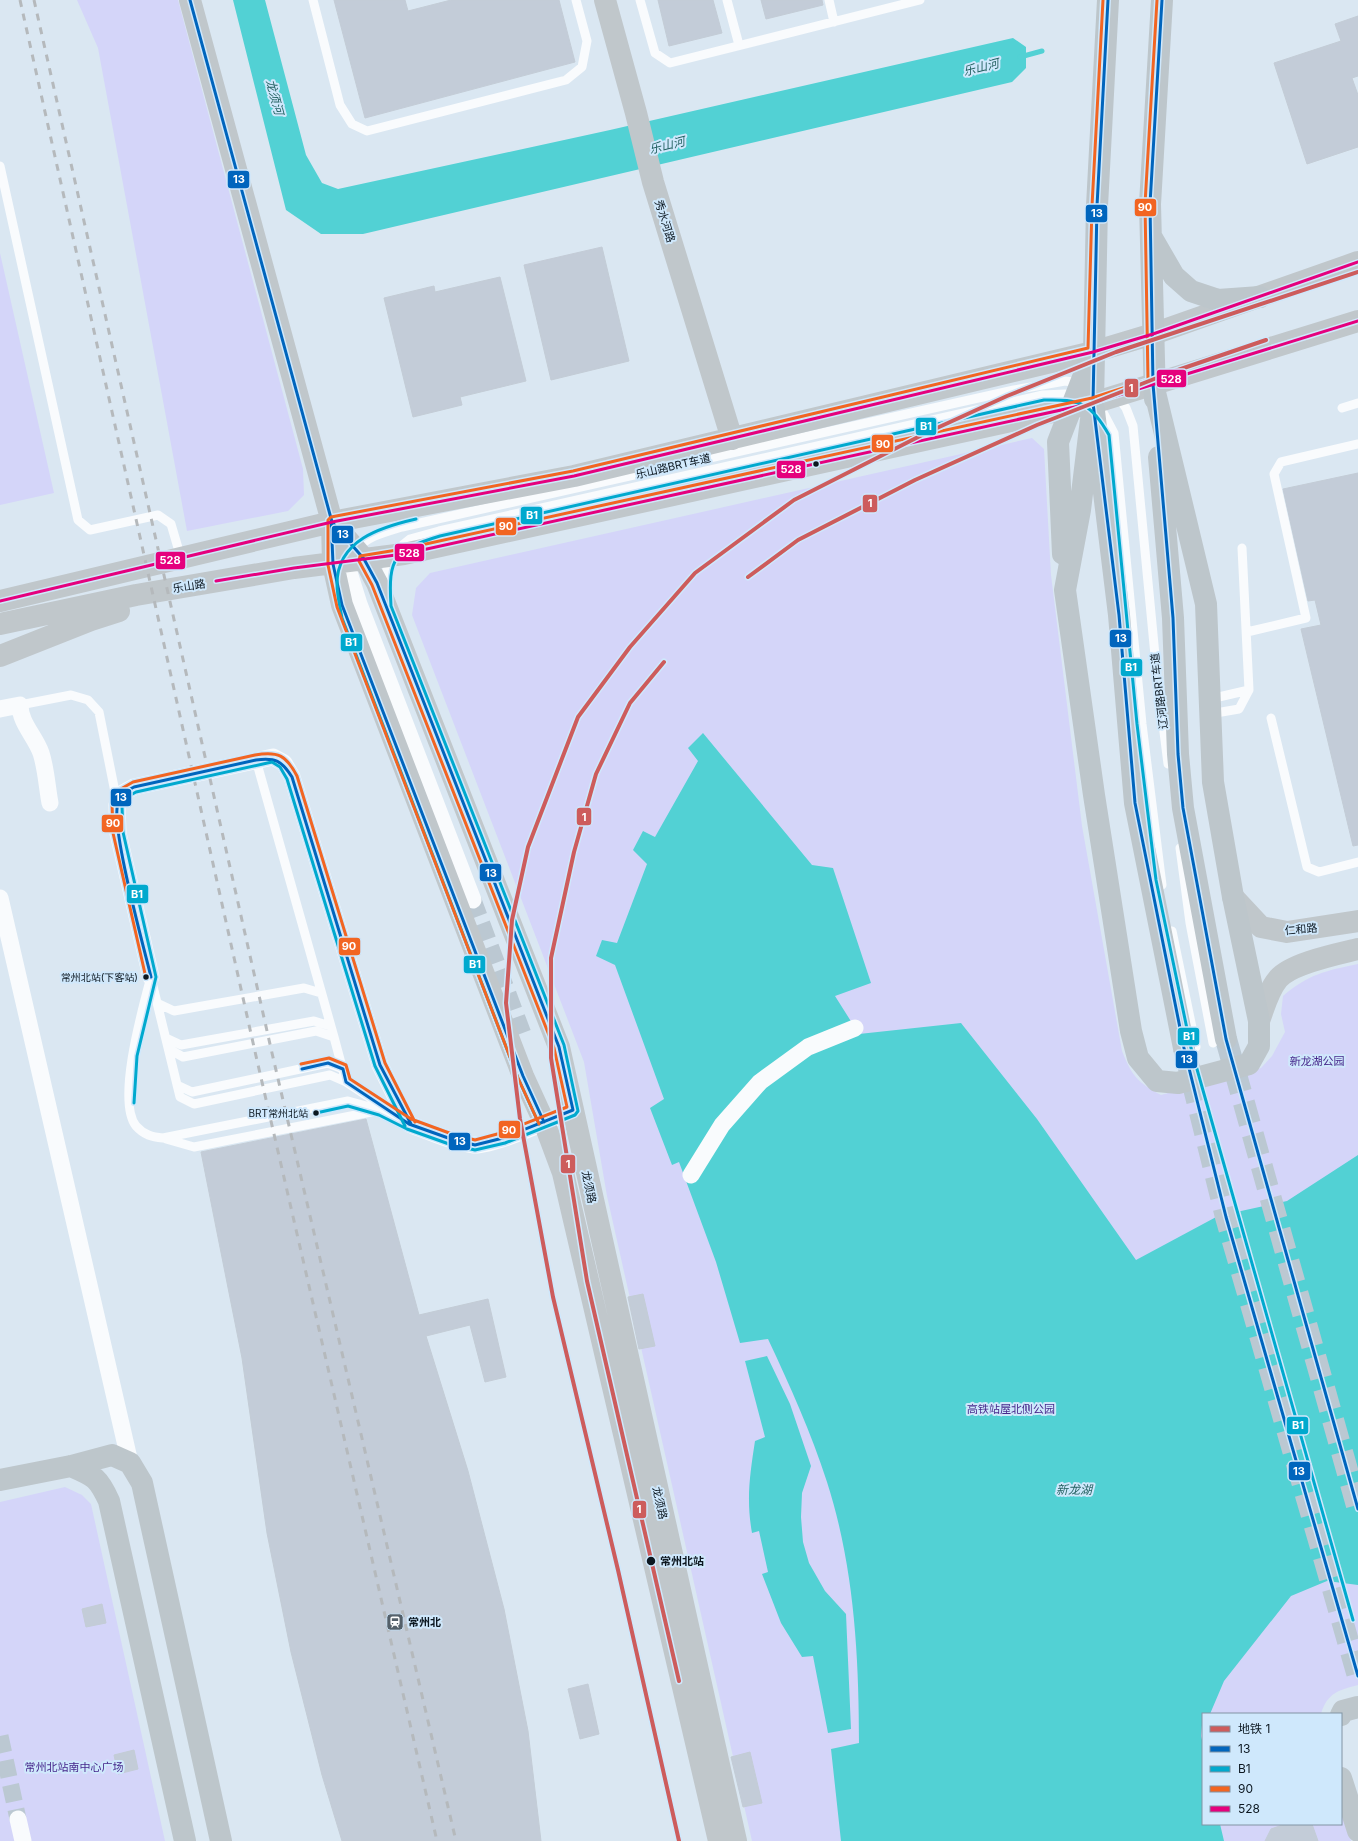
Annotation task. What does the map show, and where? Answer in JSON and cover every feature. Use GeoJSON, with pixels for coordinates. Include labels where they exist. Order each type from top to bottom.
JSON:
{"type":"FeatureCollection","features":[{"type":"Feature","properties":{"kind":"main road"},"geometry":{"type":"LineString","coordinates":[[1108,0],[1097,206],[1093,352],[1058,442],[1065,590],[1131,1031],[1138,1058],[1157,1081],[1178,1083],[1249,1064],[1259,1046],[1259,1022],[1233,897],[1213,782],[1206,604],[1153,384]]}},
{"type":"Feature","properties":{"kind":"main road"},"geometry":{"type":"LineString","coordinates":[[1162,0],[1150,204],[1153,384],[1173,618],[1178,754],[1183,808],[1220,1041]]}},
{"type":"Feature","properties":{"kind":"main road"},"geometry":{"type":"LineString","coordinates":[[1151,238],[1174,276],[1191,291],[1218,300],[1260,297]]}},
{"type":"Feature","properties":{"kind":"main road"},"geometry":{"type":"LineString","coordinates":[[1065,590],[1080,510],[1078,393]]}},
{"type":"Feature","properties":{"kind":"main road"},"geometry":{"type":"LineString","coordinates":[[1078,393],[1119,615],[1135,803],[1190,1047]]}},
{"type":"Feature","properties":{"kind":"main road"},"geometry":{"type":"LineString","coordinates":[[0,1480],[71,1466],[112,1454],[130,1463],[142,1483],[221,1841]]}},
{"type":"Feature","properties":{"kind":"main road"},"geometry":{"type":"LineString","coordinates":[[71,1466],[90,1474],[101,1483],[110,1500],[185,1841]]}},
{"type":"Feature","properties":{"kind":"main road"},"geometry":{"type":"LineString","coordinates":[[1342,1713],[1343,1711],[1358,1707]]}},
{"type":"Feature","properties":{"kind":"main road"},"geometry":{"type":"LineString","coordinates":[[1342,1781],[1358,1831]]}},
{"type":"Feature","properties":{"kind":"street","name":"龙须路"},"geometry":{"type":"LineString","coordinates":[[190,0],[332,522],[350,559],[377,583],[559,1047],[736,1841]]}},
{"type":"Feature","properties":{"kind":"street","name":"秀水河路"},"geometry":{"type":"LineString","coordinates":[[605,0],[653,182],[732,439]]}},
{"type":"Feature","properties":{"kind":"street"},"geometry":{"type":"LineString","coordinates":[[0,601],[332,522],[574,476],[1093,352],[1153,334],[1358,262]]}},
{"type":"Feature","properties":{"kind":"street","name":"乐山路"},"geometry":{"type":"LineString","coordinates":[[0,624],[136,595],[215,581],[350,559],[389,556],[1078,393],[1117,396],[1358,321]]}},
{"type":"Feature","properties":{"kind":"street","name":"龙须路"},"geometry":{"type":"LineString","coordinates":[[350,559],[347,616],[523,1076],[544,1122],[563,1173],[719,1841]]}},
{"type":"Feature","properties":{"kind":"street"},"geometry":{"type":"LineString","coordinates":[[350,559],[359,604],[473,900]]}},
{"type":"Feature","properties":{"kind":"street"},"geometry":{"type":"LineString","coordinates":[[0,656],[91,620],[215,581]]}},
{"type":"Feature","properties":{"kind":"street"},"geometry":{"type":"LineString","coordinates":[[0,709],[20,705],[20,716],[33,735],[41,754],[50,803]]}},
{"type":"Feature","properties":{"kind":"street"},"geometry":{"type":"LineString","coordinates":[[151,977],[118,833],[117,805],[123,793],[134,787],[273,757],[284,763],[292,777],[380,1064],[409,1124],[451,1139],[475,1145],[503,1138],[573,1110]]}},
{"type":"Feature","properties":{"kind":"street","name":"仁和路"},"geometry":{"type":"LineString","coordinates":[[1233,897],[1261,927],[1287,932],[1358,921]]}},
{"type":"Feature","properties":{"kind":"street"},"geometry":{"type":"LineString","coordinates":[[0,898],[4,936],[130,1463]]}},
{"type":"Feature","properties":{"kind":"street"},"geometry":{"type":"LineString","coordinates":[[1259,1022],[1269,994],[1278,978],[1313,960],[1358,949]]}},
{"type":"Feature","properties":{"kind":"street"},"geometry":{"type":"LineString","coordinates":[[691,1175],[722,1125],[760,1082],[808,1047],[855,1028]]}},
{"type":"Feature","properties":{"kind":"street"},"geometry":{"type":"LineString","coordinates":[[18,1819],[23,1841]]}},
{"type":"Feature","properties":{"kind":"lane"},"geometry":{"type":"LineString","coordinates":[[313,0],[340,105],[352,124],[367,131],[566,80],[582,67],[587,41],[576,0]]}},
{"type":"Feature","properties":{"kind":"lane"},"geometry":{"type":"LineString","coordinates":[[640,0],[655,53],[670,63],[920,0]]}},
{"type":"Feature","properties":{"kind":"lane"},"geometry":{"type":"LineString","coordinates":[[727,0],[739,45]]}},
{"type":"Feature","properties":{"kind":"lane"},"geometry":{"type":"LineString","coordinates":[[829,0],[834,22]]}},
{"type":"Feature","properties":{"kind":"lane"},"geometry":{"type":"LineString","coordinates":[[0,166],[78,520],[90,530],[158,515],[171,524],[181,558]]}},
{"type":"Feature","properties":{"kind":"lane","name":"乐山路BRT车道"},"geometry":{"type":"LineString","coordinates":[[350,559],[360,544],[376,536],[402,527],[1014,390],[1078,393]]}},
{"type":"Feature","properties":{"kind":"lane","name":"辽河路BRT车道"},"geometry":{"type":"LineString","coordinates":[[1117,396],[1126,408],[1133,426],[1157,676],[1190,923],[1220,1041]]}},
{"type":"Feature","properties":{"kind":"lane"},"geometry":{"type":"LineString","coordinates":[[1342,408],[1358,403]]}},
{"type":"Feature","properties":{"kind":"lane"},"geometry":{"type":"LineString","coordinates":[[1247,632],[1306,618],[1274,474],[1281,462],[1358,444]]}},
{"type":"Feature","properties":{"kind":"lane"},"geometry":{"type":"LineString","coordinates":[[1210,706],[1239,709],[1249,690],[1242,548]]}},
{"type":"Feature","properties":{"kind":"lane"},"geometry":{"type":"LineString","coordinates":[[386,607],[384,583],[389,556]]}},
{"type":"Feature","properties":{"kind":"lane"},"geometry":{"type":"LineString","coordinates":[[1210,706],[1249,690]]}},
{"type":"Feature","properties":{"kind":"lane"},"geometry":{"type":"LineString","coordinates":[[20,705],[71,695],[88,700],[99,712],[117,805]]}},
{"type":"Feature","properties":{"kind":"lane"},"geometry":{"type":"LineString","coordinates":[[1271,718],[1307,867],[1319,872],[1358,862]]}},
{"type":"Feature","properties":{"kind":"lane"},"geometry":{"type":"LineString","coordinates":[[256,760],[346,1082]]}},
{"type":"Feature","properties":{"kind":"lane"},"geometry":{"type":"LineString","coordinates":[[151,977],[180,1096],[194,1104],[330,1075],[346,1082],[409,1124]]}},
{"type":"Feature","properties":{"kind":"lane"},"geometry":{"type":"LineString","coordinates":[[151,977],[132,1055],[129,1102],[135,1125],[148,1136],[163,1138],[194,1147],[380,1110]]}},
{"type":"Feature","properties":{"kind":"lane"},"geometry":{"type":"LineString","coordinates":[[157,1003],[174,1011],[304,988],[321,993]]}},
{"type":"Feature","properties":{"kind":"lane"},"geometry":{"type":"LineString","coordinates":[[166,1038],[181,1045],[314,1021],[330,1026]]}},
{"type":"Feature","properties":{"kind":"lane"},"geometry":{"type":"LineString","coordinates":[[169,1049],[183,1057],[316,1031],[334,1037]]}},
{"type":"Feature","properties":{"kind":"lane"},"geometry":{"type":"LineString","coordinates":[[177,1085],[192,1092],[328,1063],[343,1070]]}},
{"type":"Feature","properties":{"kind":"lane"},"geometry":{"type":"LineString","coordinates":[[163,1138],[348,1101],[380,1110],[409,1124]]}},
{"type":"Feature","properties":{"kind":"green space"},"geometry":{"type":"Polygon","coordinates":[[[77,0],[178,0],[303,469],[304,495],[288,511],[187,531],[98,48],[77,0]]]}},
{"type":"Feature","properties":{"kind":"green space"},"geometry":{"type":"Polygon","coordinates":[[[0,253],[54,493],[0,505],[0,253]]]}},
{"type":"Feature","properties":{"kind":"green space","name":"高铁站屋北侧公园"},"geometry":{"type":"Polygon","coordinates":[[[1032,438],[1044,449],[1051,575],[1082,826],[1122,1051],[1132,1072],[1136,1078],[1146,1086],[1161,1095],[1261,1068],[1272,1056],[1285,1032],[1281,1014],[1283,996],[1301,983],[1318,974],[1358,964],[1358,1685],[1340,1691],[1330,1697],[1321,1713],[1202,1713],[1202,1825],[1342,1825],[1342,1813],[1351,1841],[752,1841],[607,1196],[584,1062],[412,615],[416,588],[430,573],[1032,438]]]}},
{"type":"Feature","properties":{"kind":"green space","name":"常州北站南中心广场"},"geometry":{"type":"Polygon","coordinates":[[[65,1487],[82,1495],[91,1504],[165,1841],[0,1841],[0,1502],[65,1487]]]}},
{"type":"Feature","properties":{"kind":"water","name":"龙须河"},"geometry":{"type":"Polygon","coordinates":[[[233,0],[265,0],[306,155],[322,183],[338,189],[610,130],[1013,38],[1026,47],[1026,68],[1012,82],[363,234],[321,234],[286,210],[233,0]]]}},
{"type":"Feature","properties":{"kind":"water","name":"新龙湖"},"geometry":{"type":"Polygon","coordinates":[[[703,733],[812,865],[833,868],[871,983],[835,996],[859,1034],[961,1023],[1037,1119],[1136,1260],[1218,1216],[1287,1201],[1358,1155],[1358,1585],[1327,1581],[1291,1596],[1224,1681],[1210,1713],[1202,1713],[1202,1825],[1220,1825],[1224,1841],[841,1841],[831,1749],[859,1743],[859,1710],[853,1611],[849,1578],[836,1514],[814,1445],[768,1339],[740,1343],[716,1262],[679,1162],[672,1165],[650,1108],[664,1099],[615,965],[596,956],[602,940],[617,943],[647,864],[633,850],[643,831],[655,837],[698,761],[688,748],[703,733]]]}},
{"type":"Feature","properties":{"kind":"water"},"geometry":{"type":"Polygon","coordinates":[[[767,1356],[790,1404],[811,1466],[802,1493],[801,1517],[803,1542],[809,1563],[825,1591],[846,1614],[851,1729],[828,1733],[813,1656],[802,1657],[781,1623],[762,1574],[768,1572],[759,1531],[752,1533],[749,1509],[749,1487],[755,1441],[765,1437],[745,1361],[767,1356]]]}},
{"type":"Feature","properties":{"kind":"building"},"geometry":{"type":"Polygon","coordinates":[[[334,0],[405,0],[408,11],[451,0],[559,0],[575,62],[365,118],[334,0]]]}},
{"type":"Feature","properties":{"kind":"building"},"geometry":{"type":"Polygon","coordinates":[[[658,0],[713,0],[722,33],[669,46],[658,0]]]}},
{"type":"Feature","properties":{"kind":"building"},"geometry":{"type":"Polygon","coordinates":[[[761,0],[822,0],[823,5],[766,19],[761,0]]]}},
{"type":"Feature","properties":{"kind":"building"},"geometry":{"type":"Polygon","coordinates":[[[1358,16],[1358,76],[1352,78],[1358,95],[1358,147],[1307,164],[1274,63],[1341,41],[1335,24],[1358,16]]]}},
{"type":"Feature","properties":{"kind":"building"},"geometry":{"type":"Polygon","coordinates":[[[602,247],[629,361],[551,380],[524,265],[602,247]]]}},
{"type":"Feature","properties":{"kind":"building"},"geometry":{"type":"Polygon","coordinates":[[[500,277],[526,381],[460,397],[462,405],[413,417],[384,298],[434,286],[435,292],[500,277]]]}},
{"type":"Feature","properties":{"kind":"building"},"geometry":{"type":"Polygon","coordinates":[[[1358,473],[1358,845],[1353,846],[1301,629],[1321,625],[1315,600],[1308,601],[1283,489],[1358,473]]]}},
{"type":"Feature","properties":{"kind":"building"},"geometry":{"type":"Polygon","coordinates":[[[366,1119],[419,1315],[488,1299],[506,1377],[485,1382],[470,1325],[426,1336],[468,1471],[504,1609],[528,1731],[541,1841],[342,1841],[322,1775],[291,1652],[267,1533],[242,1358],[201,1152],[366,1119]]]}},
{"type":"Feature","properties":{"kind":"building"},"geometry":{"type":"Polygon","coordinates":[[[643,1294],[655,1346],[639,1349],[628,1297],[643,1294]]]}},
{"type":"Feature","properties":{"kind":"building"},"geometry":{"type":"Polygon","coordinates":[[[102,1604],[106,1623],[86,1627],[82,1609],[102,1604]]]}},
{"type":"Feature","properties":{"kind":"building"},"geometry":{"type":"Polygon","coordinates":[[[588,1684],[599,1734],[580,1739],[568,1689],[588,1684]]]}},
{"type":"Feature","properties":{"kind":"building"},"geometry":{"type":"Polygon","coordinates":[[[134,1750],[138,1769],[118,1774],[114,1755],[134,1750]]]}},
{"type":"Feature","properties":{"kind":"building"},"geometry":{"type":"Polygon","coordinates":[[[750,1752],[762,1803],[743,1807],[731,1757],[750,1752]]]}},
{"type":"Feature","properties":{"kind":"building"},"geometry":{"type":"Polygon","coordinates":[[[1282,1825],[1312,1825],[1318,1841],[1265,1841],[1271,1829],[1282,1825]]]}},
{"type":"Feature","properties":{"kind":"waterway","name":"乐山河"},"geometry":{"type":"LineString","coordinates":[[1020,57],[1042,51]]}},
{"type":"Feature","properties":{"kind":"tunnel"},"geometry":{"type":"LineString","coordinates":[[473,900],[523,1034]]}},
{"type":"Feature","properties":{"kind":"tunnel"},"geometry":{"type":"LineString","coordinates":[[1226,1039],[1358,1509]]}},
{"type":"Feature","properties":{"kind":"tunnel"},"geometry":{"type":"LineString","coordinates":[[1184,1048],[1226,1217],[1358,1676]]}},
{"type":"Feature","properties":{"kind":"tunnel"},"geometry":{"type":"LineString","coordinates":[[0,1736],[18,1819]]}},
{"type":"Feature","properties":{"kind":"railway"},"geometry":{"type":"LineString","coordinates":[[20,0],[256,1056],[437,1841]]}},
{"type":"Feature","properties":{"kind":"railway"},"geometry":{"type":"LineString","coordinates":[[34,0],[272,1053],[456,1841]]}},
{"type":"Feature","properties":{"kind":"metro line","name":"1"},"geometry":{"type":"LineString","coordinates":[[679,1841],[618,1570],[553,1297],[520,1119],[506,1003],[512,920],[528,847],[578,717],[630,647],[695,573],[794,500],[926,433],[1007,396],[1116,352],[1358,272]]}},
{"type":"Feature","properties":{"kind":"metro line","name":"1"},"geometry":{"type":"LineString","coordinates":[[748,577],[798,540],[915,480],[1037,425],[1172,372],[1266,340]]}},
{"type":"Feature","properties":{"kind":"metro line","name":"1"},"geometry":{"type":"LineString","coordinates":[[664,662],[630,703],[596,774],[574,852],[551,958],[551,1058],[587,1281],[679,1681]]}},
{"type":"Feature","properties":{"kind":"transit line","name":"13"},"geometry":{"type":"LineString","coordinates":[[190,0],[332,522],[364,559],[377,583],[559,1047],[573,1110],[503,1138],[475,1145],[451,1139],[409,1124],[346,1082],[343,1069],[328,1063],[302,1069]]}},
{"type":"Feature","properties":{"kind":"transit line","name":"90"},"geometry":{"type":"LineString","coordinates":[[539,1124],[518,1078],[337,607],[328,565],[328,520],[331,517],[573,471],[1088,348],[1092,206],[1103,0]]}},
{"type":"Feature","properties":{"kind":"transit line","name":"13"},"geometry":{"type":"LineString","coordinates":[[1108,0],[1097,206],[1093,403],[1119,615],[1135,803],[1184,1048],[1226,1217],[1358,1676]]}},
{"type":"Feature","properties":{"kind":"transit line","name":"90"},"geometry":{"type":"LineString","coordinates":[[301,1064],[329,1058],[346,1065],[350,1079],[411,1119],[452,1134],[475,1140],[501,1133],[567,1107],[554,1048],[372,585],[359,561],[360,556],[403,549],[1092,398],[1148,380],[1145,204],[1157,0]]}},
{"type":"Feature","properties":{"kind":"transit line","name":"13"},"geometry":{"type":"LineString","coordinates":[[1162,0],[1150,204],[1153,384],[1173,618],[1178,754],[1183,808],[1226,1039],[1358,1509]]}},
{"type":"Feature","properties":{"kind":"transit line","name":"528"},"geometry":{"type":"LineString","coordinates":[[0,601],[332,522],[574,476],[1093,352],[1153,334],[1358,262]]}},
{"type":"Feature","properties":{"kind":"transit line","name":"528"},"geometry":{"type":"LineString","coordinates":[[216,581],[294,568],[404,554],[1093,403],[1358,321]]}},
{"type":"Feature","properties":{"kind":"transit line","name":"B1"},"geometry":{"type":"LineString","coordinates":[[316,1113],[348,1106],[379,1115],[407,1129],[449,1144],[475,1150],[505,1143],[575,1115],[578,1111],[564,1045],[391,606],[390,589],[393,566],[403,551],[440,536],[1044,400],[1076,402],[1083,405],[1103,424],[1109,435],[1137,724],[1156,880],[1191,1048],[1353,1620]]}},
{"type":"Feature","properties":{"kind":"transit line","name":"13"},"geometry":{"type":"LineString","coordinates":[[331,517],[333,564],[342,605],[523,1076],[544,1122]]}},
{"type":"Feature","properties":{"kind":"transit line","name":"B1"},"geometry":{"type":"LineString","coordinates":[[416,519],[376,531],[363,538],[344,556],[339,569],[337,584],[342,618],[518,1078],[539,1124]]}},
{"type":"Feature","properties":{"kind":"transit line","name":"90"},"geometry":{"type":"LineString","coordinates":[[146,978],[113,833],[112,803],[119,790],[133,782],[255,755],[275,754],[280,756],[289,763],[297,776],[385,1063],[415,1122]]}},
{"type":"Feature","properties":{"kind":"transit line","name":"13"},"geometry":{"type":"LineString","coordinates":[[151,977],[135,915],[119,836],[117,816],[118,804],[122,795],[134,787],[256,760],[268,759],[277,761],[285,767],[292,777],[380,1065],[411,1124]]}},
{"type":"Feature","properties":{"kind":"transit line","name":"B1"},"geometry":{"type":"LineString","coordinates":[[134,1103],[137,1056],[156,977],[123,832],[122,806],[127,797],[136,792],[272,762],[280,767],[287,779],[375,1066],[405,1126]]}},
{"type":"Feature","properties":{"kind":"place","name":"常州北站(下客站)"},"geometry":{"type":"Point","coordinates":[146,977]}},
{"type":"Feature","properties":{"kind":"place","name":"BRT常州北站"},"geometry":{"type":"Point","coordinates":[316,1113]}},
{"type":"Feature","properties":{"kind":"place","name":"常州北站"},"geometry":{"type":"Point","coordinates":[651,1561]}},
{"type":"Feature","properties":{"kind":"place","name":"常州北"},"geometry":{"type":"Point","coordinates":[395,1622]}},
{"type":"Feature","properties":{"kind":"park label","name":"新龙湖公园"},"geometry":{"type":"Point","coordinates":[1317,1061]}}]}
